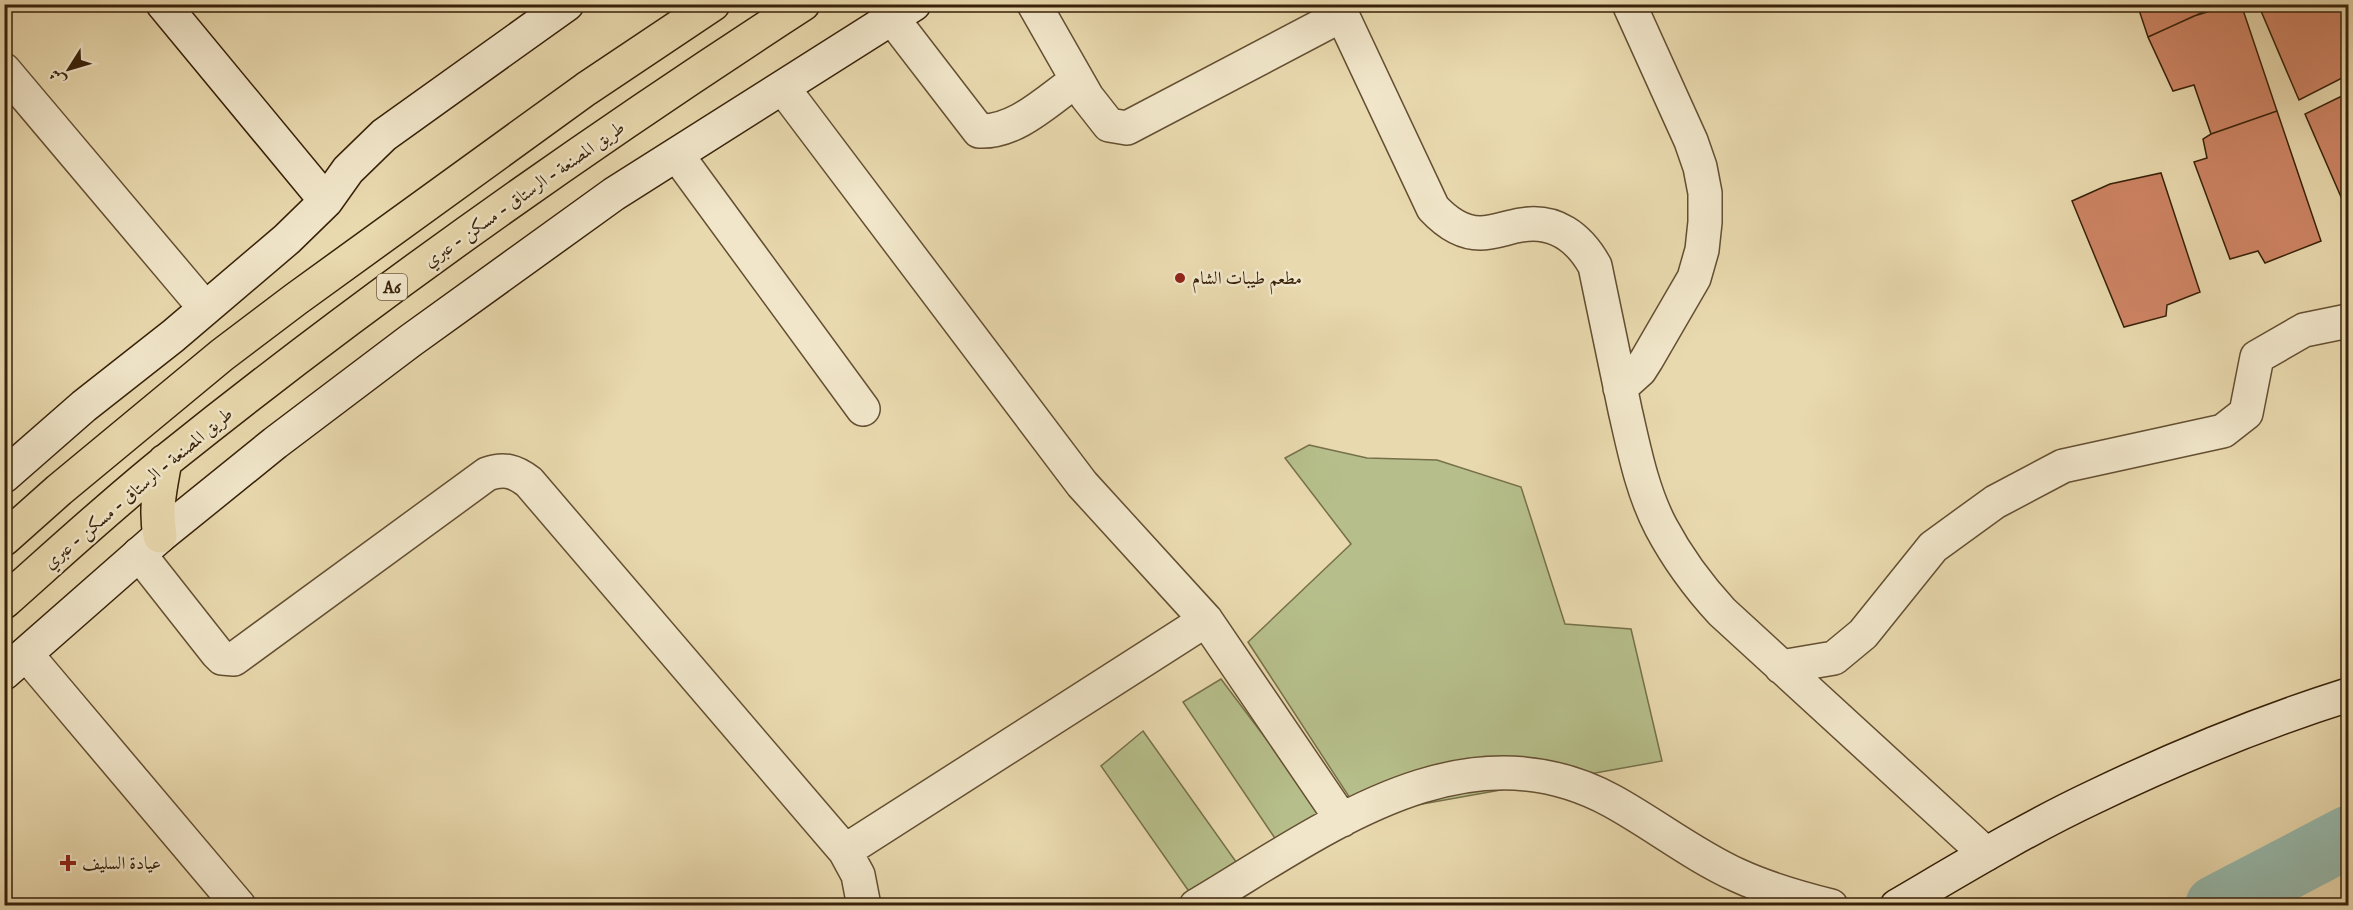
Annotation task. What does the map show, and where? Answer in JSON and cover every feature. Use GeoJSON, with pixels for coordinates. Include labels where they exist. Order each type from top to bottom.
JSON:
{"type":"FeatureCollection","features":[{"type":"Feature","properties":{"kind":"highway"},"geometry":{"type":"LineString","coordinates":[[4,538],[214,362],[296,299],[586,89],[713,4]]}},
{"type":"Feature","properties":{"kind":"highway","name":"طريق المصنعة - الرستاق - مسكن - عبري"},"geometry":{"type":"LineString","coordinates":[[4,602],[165,461],[364,308],[460,237],[803,4]]}},
{"type":"Feature","properties":{"kind":"highway"},"geometry":{"type":"LineString","coordinates":[[150,545],[165,461]]}},
{"type":"Feature","properties":{"kind":"street"},"geometry":{"type":"LineString","coordinates":[[163,4],[326,201]]}},
{"type":"Feature","properties":{"kind":"street"},"geometry":{"type":"LineString","coordinates":[[4,476],[84,406],[286,239],[326,201],[348,170],[384,135],[567,4]]}},
{"type":"Feature","properties":{"kind":"street"},"geometry":{"type":"LineString","coordinates":[[1034,4],[1087,98],[1109,125],[1127,128],[1340,10],[1425,195],[1432,208],[1443,219],[1456,227],[1482,233],[1524,224],[1542,223],[1559,228],[1574,237],[1586,250],[1595,266],[1620,388],[1647,493],[1660,525],[1677,556],[1698,586],[1722,612],[1781,667],[1986,854]]}},
{"type":"Feature","properties":{"kind":"street"},"geometry":{"type":"LineString","coordinates":[[1620,388],[1640,370],[1694,278],[1702,250],[1705,222],[1703,184],[1691,141],[1629,4]]}},
{"type":"Feature","properties":{"kind":"street"},"geometry":{"type":"LineString","coordinates":[[239,906],[15,664],[150,545],[275,442],[410,341],[614,194],[903,11],[979,131],[995,132],[1015,123],[1077,80]]}},
{"type":"Feature","properties":{"kind":"street"},"geometry":{"type":"LineString","coordinates":[[4,70],[205,308]]}},
{"type":"Feature","properties":{"kind":"street"},"geometry":{"type":"LineString","coordinates":[[783,88],[1082,484],[1206,620],[1342,820]]}},
{"type":"Feature","properties":{"kind":"street"},"geometry":{"type":"LineString","coordinates":[[677,155],[863,409]]}},
{"type":"Feature","properties":{"kind":"street"},"geometry":{"type":"LineString","coordinates":[[1781,667],[1834,658],[1863,634],[1933,547],[1995,502],[2063,466],[2223,431],[2246,413],[2257,357],[2304,330],[2349,321]]}},
{"type":"Feature","properties":{"kind":"street"},"geometry":{"type":"LineString","coordinates":[[150,545],[217,653],[222,658],[234,659],[487,474],[505,470],[518,474],[529,482],[845,851],[858,874],[864,906]]}},
{"type":"Feature","properties":{"kind":"street"},"geometry":{"type":"LineString","coordinates":[[845,851],[1206,620]]}},
{"type":"Feature","properties":{"kind":"street"},"geometry":{"type":"LineString","coordinates":[[1897,906],[1986,854],[2093,797],[2215,744],[2349,695]]}},
{"type":"Feature","properties":{"kind":"street"},"geometry":{"type":"LineString","coordinates":[[1196,906],[1362,808],[1441,780],[1471,774],[1492,773],[1533,774],[1564,781],[1612,801],[1736,875],[1775,891],[1831,906]]}},
{"type":"Feature","properties":{"kind":"green space"},"geometry":{"type":"Polygon","coordinates":[[[1309,445],[1367,458],[1437,460],[1521,487],[1565,624],[1631,629],[1662,761],[1361,815],[1248,642],[1351,544],[1285,458],[1309,445]]]}},
{"type":"Feature","properties":{"kind":"green space"},"geometry":{"type":"Polygon","coordinates":[[[1221,679],[1331,825],[1287,856],[1183,702],[1221,679]]]}},
{"type":"Feature","properties":{"kind":"green space"},"geometry":{"type":"Polygon","coordinates":[[[1143,731],[1244,873],[1195,900],[1101,766],[1143,731]]]}},
{"type":"Feature","properties":{"kind":"building"},"geometry":{"type":"Polygon","coordinates":[[[2137,4],[2221,4],[2148,37],[2137,4]]]}},
{"type":"Feature","properties":{"kind":"building"},"geometry":{"type":"Polygon","coordinates":[[[2241,4],[2277,111],[2211,134],[2194,85],[2173,91],[2148,37],[2194,16],[2241,4]]]}},
{"type":"Feature","properties":{"kind":"building"},"geometry":{"type":"Polygon","coordinates":[[[2258,4],[2339,4],[2348,24],[2348,75],[2299,100],[2258,4]]]}},
{"type":"Feature","properties":{"kind":"building"},"geometry":{"type":"Polygon","coordinates":[[[2348,93],[2348,213],[2305,114],[2348,93]]]}},
{"type":"Feature","properties":{"kind":"building"},"geometry":{"type":"Polygon","coordinates":[[[2277,111],[2321,241],[2265,263],[2258,251],[2230,259],[2194,162],[2207,158],[2203,139],[2211,134],[2277,111]]]}},
{"type":"Feature","properties":{"kind":"building"},"geometry":{"type":"Polygon","coordinates":[[[2161,173],[2200,292],[2167,305],[2166,316],[2124,327],[2072,201],[2110,184],[2161,173]]]}},
{"type":"Feature","properties":{"kind":"waterway"},"geometry":{"type":"LineString","coordinates":[[2216,906],[2348,837]]}},
{"type":"Feature","properties":{"kind":"place","name":"مطعم طيبات الشام"},"geometry":{"type":"Point","coordinates":[1180,278]}},
{"type":"Feature","properties":{"kind":"place","name":"عيادة السليف"},"geometry":{"type":"Point","coordinates":[68,863]}}]}
